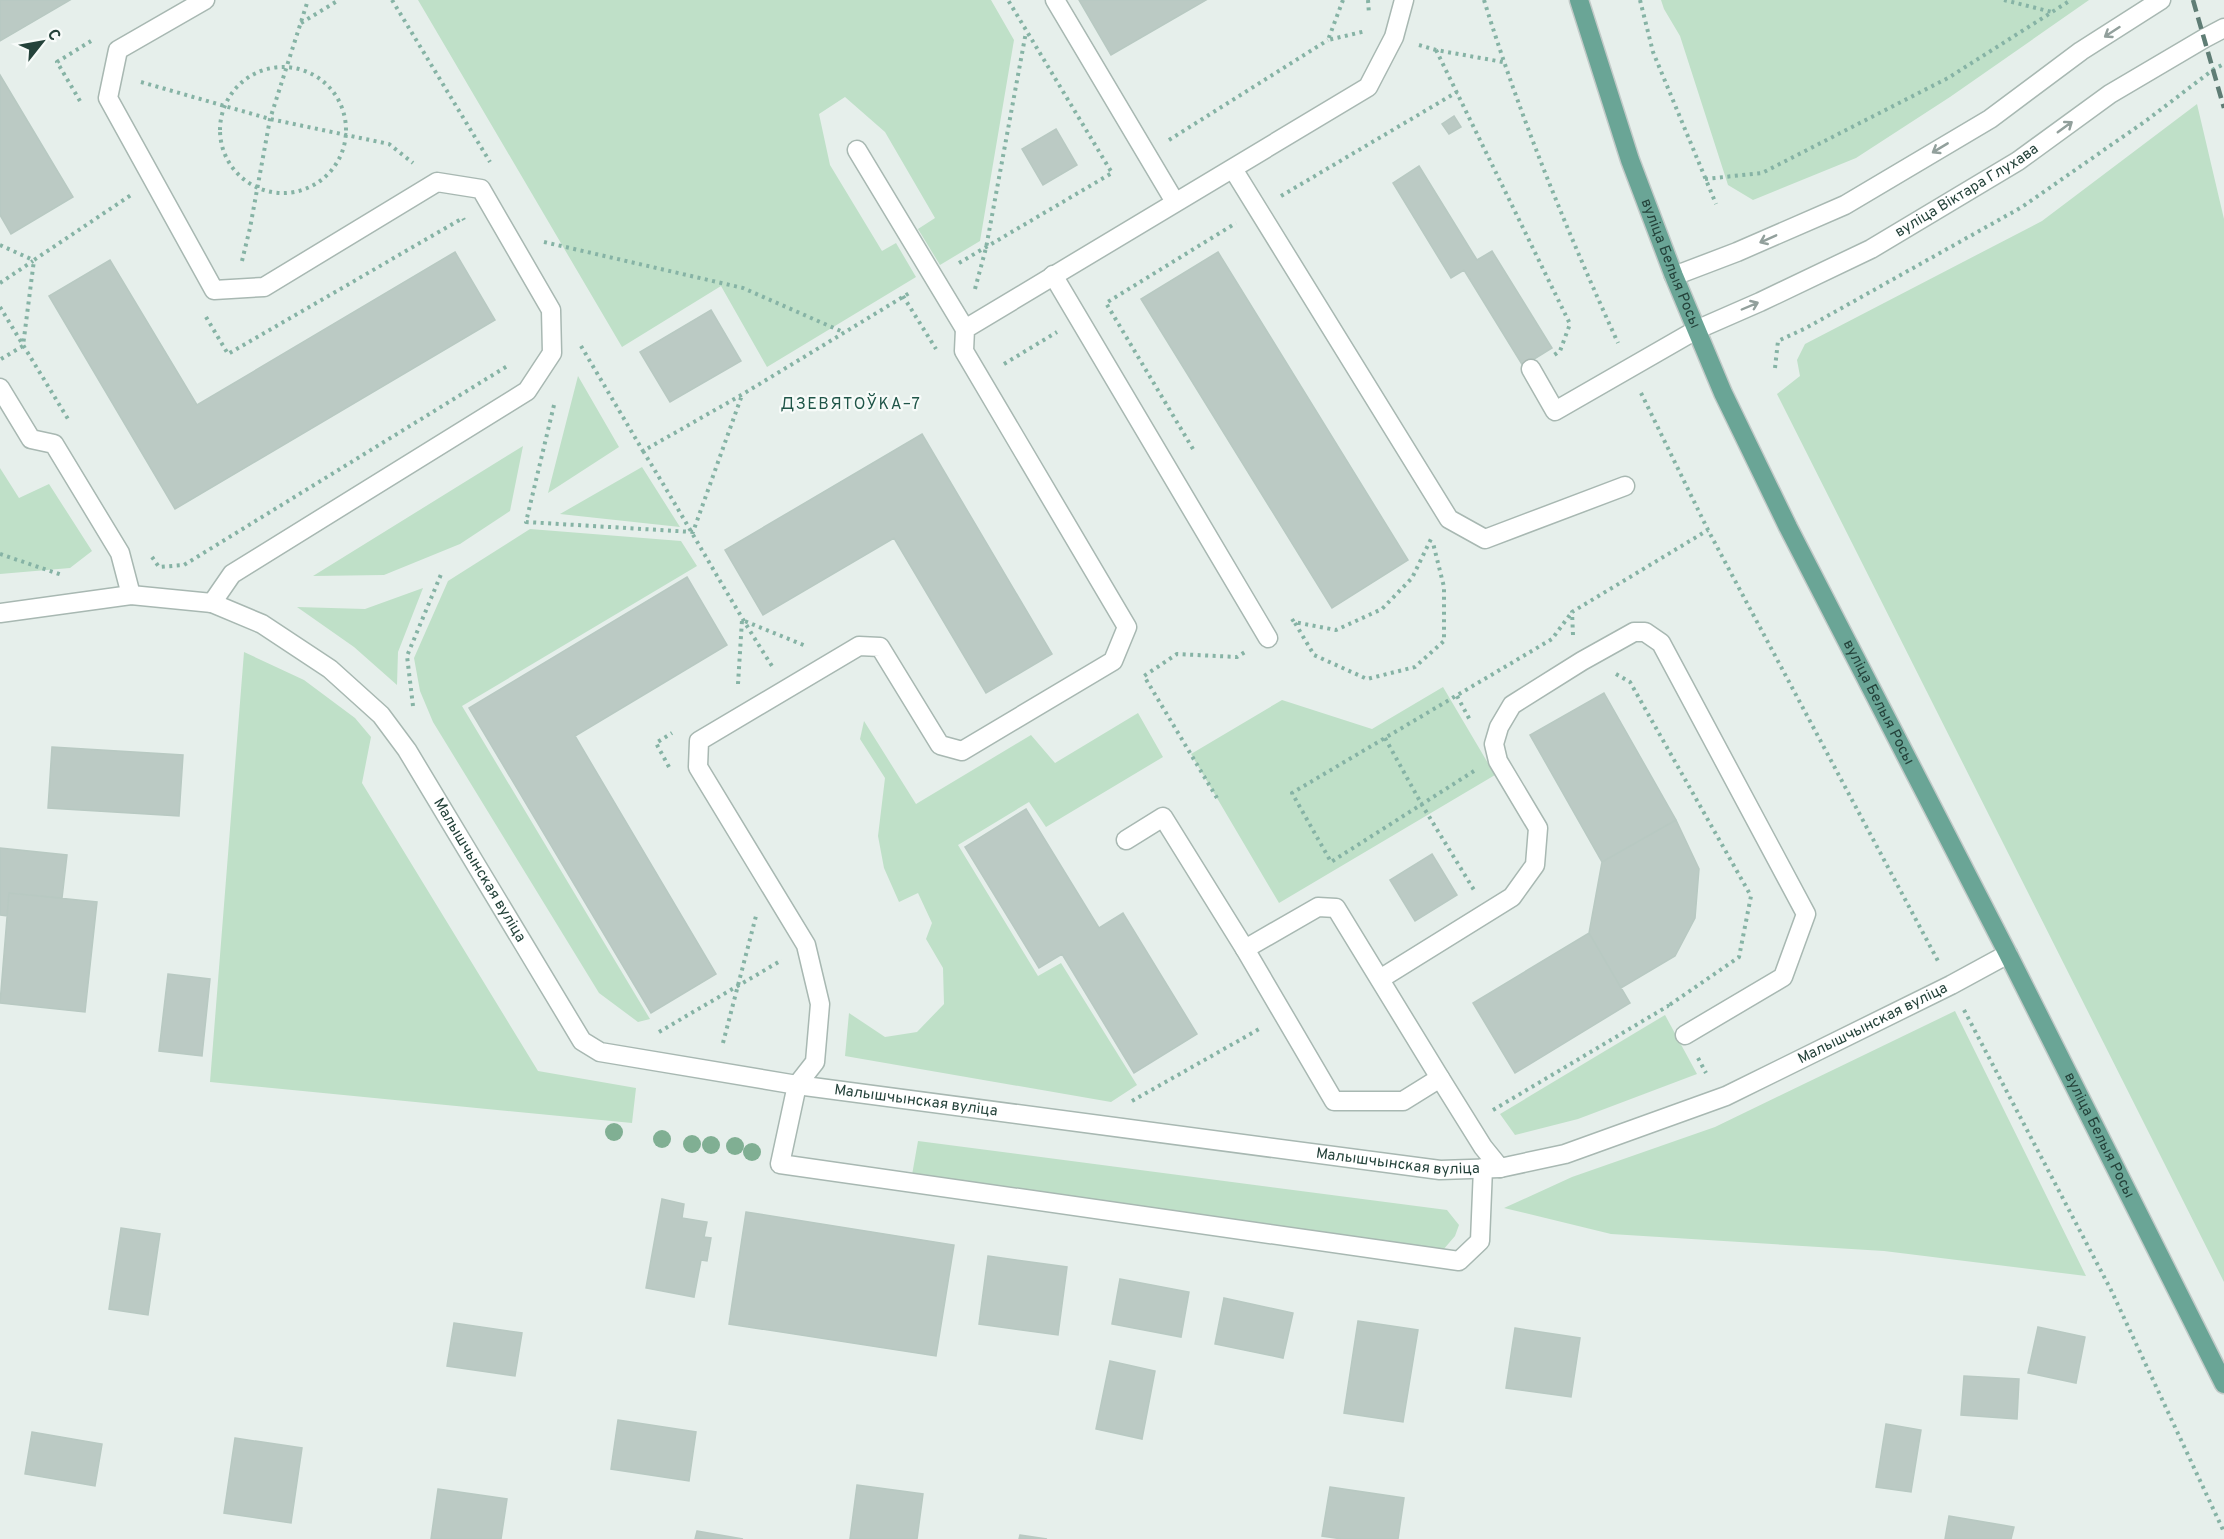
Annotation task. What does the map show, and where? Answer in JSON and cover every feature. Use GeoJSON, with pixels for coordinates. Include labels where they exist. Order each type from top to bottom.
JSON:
{"type":"FeatureCollection","features":[{"type":"Feature","properties":{"kind":"main road","name":"вуліца Белыя Росы"},"geometry":{"type":"LineString","coordinates":[[1579,0],[1630,160],[1674,276],[1724,393],[1788,527],[2008,954],[2224,1384]]}},
{"type":"Feature","properties":{"kind":"street"},"geometry":{"type":"LineString","coordinates":[[205,0],[118,50],[108,98],[214,290],[264,287],[437,182],[481,189],[551,310],[552,352],[527,391],[232,574],[212,603]]}},
{"type":"Feature","properties":{"kind":"street"},"geometry":{"type":"LineString","coordinates":[[1055,0],[1175,202]]}},
{"type":"Feature","properties":{"kind":"street"},"geometry":{"type":"LineString","coordinates":[[965,329],[1368,87],[1394,37],[1404,0]]}},
{"type":"Feature","properties":{"kind":"street"},"geometry":{"type":"LineString","coordinates":[[1674,276],[1737,252],[1845,204],[1990,119],[2081,51],[2161,0]]}},
{"type":"Feature","properties":{"kind":"street","name":"вуліца Віктара Глухава"},"geometry":{"type":"LineString","coordinates":[[1531,369],[1555,411],[1696,330],[1871,249],[2018,161],[2110,94],[2224,28]]}},
{"type":"Feature","properties":{"kind":"street"},"geometry":{"type":"LineString","coordinates":[[857,150],[965,329],[964,351],[1127,627],[1113,661],[963,751],[940,745],[880,648],[859,646],[699,741],[698,767],[806,945],[820,1004],[816,1062],[797,1084],[780,1164],[1459,1261],[1480,1241],[1492,1168],[1483,1147],[1336,908],[1318,907],[1245,949]]}},
{"type":"Feature","properties":{"kind":"street"},"geometry":{"type":"LineString","coordinates":[[1233,169],[1449,519],[1485,539],[1624,486]]}},
{"type":"Feature","properties":{"kind":"street"},"geometry":{"type":"LineString","coordinates":[[1053,275],[1268,638]]}},
{"type":"Feature","properties":{"kind":"street"},"geometry":{"type":"LineString","coordinates":[[0,388],[31,439],[54,444],[120,553],[131,595]]}},
{"type":"Feature","properties":{"kind":"street","name":"Малышчынская вуліца"},"geometry":{"type":"LineString","coordinates":[[0,613],[131,595],[212,603],[262,624],[330,669],[381,715],[407,750],[582,1041],[600,1052],[797,1084],[1440,1170],[1492,1168],[1565,1154],[1726,1096],[1951,985],[2008,954]]}},
{"type":"Feature","properties":{"kind":"street"},"geometry":{"type":"LineString","coordinates":[[1380,979],[1512,897],[1535,865],[1538,828],[1498,760],[1494,744],[1499,727],[1512,705],[1582,661],[1634,632],[1645,632],[1661,643],[1806,914],[1783,977],[1685,1035]]}},
{"type":"Feature","properties":{"kind":"street"},"geometry":{"type":"LineString","coordinates":[[1126,840],[1163,817],[1245,949],[1334,1101],[1403,1101],[1440,1078]]}},
{"type":"Feature","properties":{"kind":"path"},"geometry":{"type":"LineString","coordinates":[[235,289],[250,228],[270,118],[308,0]]}},
{"type":"Feature","properties":{"kind":"path"},"geometry":{"type":"LineString","coordinates":[[300,23],[339,0]]}},
{"type":"Feature","properties":{"kind":"path"},"geometry":{"type":"LineString","coordinates":[[392,0],[495,171]]}},
{"type":"Feature","properties":{"kind":"path"},"geometry":{"type":"LineString","coordinates":[[1008,0],[1112,173]]}},
{"type":"Feature","properties":{"kind":"path"},"geometry":{"type":"LineString","coordinates":[[1328,40],[1343,0]]}},
{"type":"Feature","properties":{"kind":"path"},"geometry":{"type":"LineString","coordinates":[[1484,0],[1503,62],[1578,256],[1630,369],[1708,530],[2111,1290],[2224,1532]]}},
{"type":"Feature","properties":{"kind":"path"},"geometry":{"type":"LineString","coordinates":[[1640,0],[1653,52],[1716,204]]}},
{"type":"Feature","properties":{"kind":"path"},"geometry":{"type":"LineString","coordinates":[[2004,0],[2053,12]]}},
{"type":"Feature","properties":{"kind":"path"},"geometry":{"type":"LineString","coordinates":[[1705,179],[1762,173],[1948,78],[2071,0]]}},
{"type":"Feature","properties":{"kind":"path"},"geometry":{"type":"LineString","coordinates":[[643,451],[1147,153],[1328,40],[1371,30],[1436,50],[1503,62]]}},
{"type":"Feature","properties":{"kind":"path"},"geometry":{"type":"LineString","coordinates":[[965,329],[986,248],[1026,31]]}},
{"type":"Feature","properties":{"kind":"path"},"geometry":{"type":"LineString","coordinates":[[80,102],[57,62],[97,37]]}},
{"type":"Feature","properties":{"kind":"path"},"geometry":{"type":"LineString","coordinates":[[1436,50],[1570,324],[1560,351],[1531,369]]}},
{"type":"Feature","properties":{"kind":"path"},"geometry":{"type":"LineString","coordinates":[[1775,368],[1778,341],[1806,328],[2022,207],[2224,64]]}},
{"type":"Feature","properties":{"kind":"path"},"geometry":{"type":"LineString","coordinates":[[288,66],[307,70],[324,81],[337,96],[345,115],[347,135],[342,154],[332,172],[316,185],[297,192],[277,194],[258,188],[241,178],[228,162],[221,145],[219,125],[224,106],[234,88],[249,76],[268,68],[288,66]]}},
{"type":"Feature","properties":{"kind":"path"},"geometry":{"type":"LineString","coordinates":[[113,74],[270,118],[389,144],[437,182]]}},
{"type":"Feature","properties":{"kind":"path"},"geometry":{"type":"LineString","coordinates":[[1277,199],[1457,92]]}},
{"type":"Feature","properties":{"kind":"path"},"geometry":{"type":"LineString","coordinates":[[0,283],[134,194],[152,177]]}},
{"type":"Feature","properties":{"kind":"path"},"geometry":{"type":"LineString","coordinates":[[204,314],[228,354],[463,218],[469,228]]}},
{"type":"Feature","properties":{"kind":"path"},"geometry":{"type":"LineString","coordinates":[[980,379],[1239,221]]}},
{"type":"Feature","properties":{"kind":"path"},"geometry":{"type":"LineString","coordinates":[[542,250],[537,241],[743,288],[843,333]]}},
{"type":"Feature","properties":{"kind":"path"},"geometry":{"type":"LineString","coordinates":[[0,245],[34,260]]}},
{"type":"Feature","properties":{"kind":"path"},"geometry":{"type":"LineString","coordinates":[[0,359],[23,346],[34,260]]}},
{"type":"Feature","properties":{"kind":"path"},"geometry":{"type":"LineString","coordinates":[[1106,303],[1197,457]]}},
{"type":"Feature","properties":{"kind":"path"},"geometry":{"type":"LineString","coordinates":[[578,341],[693,532],[742,620],[787,687]]}},
{"type":"Feature","properties":{"kind":"path"},"geometry":{"type":"LineString","coordinates":[[120,553],[141,540],[159,567],[184,565],[518,359]]}},
{"type":"Feature","properties":{"kind":"path"},"geometry":{"type":"LineString","coordinates":[[693,532],[742,394]]}},
{"type":"Feature","properties":{"kind":"path"},"geometry":{"type":"LineString","coordinates":[[556,398],[526,522],[693,532]]}},
{"type":"Feature","properties":{"kind":"path"},"geometry":{"type":"LineString","coordinates":[[1482,766],[1331,862],[1292,794],[1552,639],[1572,612],[1708,530]]}},
{"type":"Feature","properties":{"kind":"path"},"geometry":{"type":"LineString","coordinates":[[1217,798],[1144,676],[1177,654],[1237,657],[1294,622],[1336,630],[1382,609],[1412,578],[1432,538],[1444,586],[1444,640],[1415,667],[1367,679],[1314,655],[1294,622],[1288,612]]}},
{"type":"Feature","properties":{"kind":"path"},"geometry":{"type":"LineString","coordinates":[[0,554],[66,576]]}},
{"type":"Feature","properties":{"kind":"path"},"geometry":{"type":"LineString","coordinates":[[413,706],[407,656],[442,572]]}},
{"type":"Feature","properties":{"kind":"path"},"geometry":{"type":"LineString","coordinates":[[1572,612],[1573,647],[1582,661]]}},
{"type":"Feature","properties":{"kind":"path"},"geometry":{"type":"LineString","coordinates":[[742,620],[810,647]]}},
{"type":"Feature","properties":{"kind":"path"},"geometry":{"type":"LineString","coordinates":[[738,692],[742,620]]}},
{"type":"Feature","properties":{"kind":"path"},"geometry":{"type":"LineString","coordinates":[[1468,1123],[1668,1006],[1739,957],[1751,896],[1630,682],[1612,672]]}},
{"type":"Feature","properties":{"kind":"path"},"geometry":{"type":"LineString","coordinates":[[1457,696],[1474,726]]}},
{"type":"Feature","properties":{"kind":"path"},"geometry":{"type":"LineString","coordinates":[[1385,738],[1422,805],[1477,895]]}},
{"type":"Feature","properties":{"kind":"path"},"geometry":{"type":"LineString","coordinates":[[657,1033],[806,945]]}},
{"type":"Feature","properties":{"kind":"path"},"geometry":{"type":"LineString","coordinates":[[1668,1006],[1708,1075]]}},
{"type":"Feature","properties":{"kind":"path"},"geometry":{"type":"LineString","coordinates":[[1128,1103],[1284,1016]]}},
{"type":"Feature","properties":{"kind":"green space"},"geometry":{"type":"Polygon","coordinates":[[[418,0],[991,0],[1014,40],[980,241],[940,265],[918,229],[935,218],[885,132],[845,97],[819,114],[830,165],[882,251],[896,243],[916,277],[767,367],[721,286],[622,347],[418,0]]]}},
{"type":"Feature","properties":{"kind":"green space"},"geometry":{"type":"Polygon","coordinates":[[[1661,0],[2089,0],[1950,97],[1856,158],[1753,200],[1728,185],[1680,36],[1661,0]]]}},
{"type":"Feature","properties":{"kind":"green space"},"geometry":{"type":"Polygon","coordinates":[[[2197,104],[2224,219],[2224,1282],[1777,394],[1800,376],[1797,360],[1805,344],[2042,221],[2197,104]]]}},
{"type":"Feature","properties":{"kind":"green space"},"geometry":{"type":"Polygon","coordinates":[[[578,376],[619,447],[548,493],[578,376]]]}},
{"type":"Feature","properties":{"kind":"green space"},"geometry":{"type":"Polygon","coordinates":[[[523,446],[510,511],[460,544],[384,575],[313,576],[523,446]]]}},
{"type":"Feature","properties":{"kind":"green space"},"geometry":{"type":"Polygon","coordinates":[[[642,467],[680,527],[560,514],[642,467]]]}},
{"type":"Feature","properties":{"kind":"green space"},"geometry":{"type":"Polygon","coordinates":[[[0,468],[19,498],[49,484],[92,551],[70,568],[0,574],[0,468]]]}},
{"type":"Feature","properties":{"kind":"green space"},"geometry":{"type":"Polygon","coordinates":[[[530,529],[681,541],[697,566],[462,706],[650,1019],[638,1022],[599,993],[433,722],[420,691],[414,658],[448,581],[530,529]]]}},
{"type":"Feature","properties":{"kind":"green space"},"geometry":{"type":"Polygon","coordinates":[[[423,588],[398,652],[397,685],[354,647],[297,607],[365,609],[423,588]]]}},
{"type":"Feature","properties":{"kind":"green space"},"geometry":{"type":"Polygon","coordinates":[[[244,652],[304,680],[355,718],[371,737],[362,783],[538,1071],[636,1088],[632,1123],[210,1082],[244,652]]]}},
{"type":"Feature","properties":{"kind":"green space"},"geometry":{"type":"Polygon","coordinates":[[[1443,687],[1495,775],[1279,903],[1191,754],[1282,700],[1372,729],[1443,687]]]}},
{"type":"Feature","properties":{"kind":"green space"},"geometry":{"type":"Polygon","coordinates":[[[1138,713],[1163,757],[1046,827],[1029,802],[958,845],[1038,976],[1061,963],[1137,1085],[1111,1102],[845,1056],[849,1013],[885,1037],[917,1032],[944,1004],[943,968],[926,939],[932,923],[918,893],[899,902],[884,868],[878,836],[885,778],[860,739],[864,721],[916,804],[1031,735],[1055,763],[1138,713]]]}},
{"type":"Feature","properties":{"kind":"green space"},"geometry":{"type":"Polygon","coordinates":[[[1955,1011],[2086,1276],[1884,1251],[1611,1234],[1504,1208],[1572,1177],[1715,1127],[1955,1011]]]}},
{"type":"Feature","properties":{"kind":"green space"},"geometry":{"type":"Polygon","coordinates":[[[1665,1015],[1697,1074],[1578,1119],[1515,1135],[1500,1114],[1665,1015]]]}},
{"type":"Feature","properties":{"kind":"green space"},"geometry":{"type":"Polygon","coordinates":[[[918,1141],[1447,1210],[1459,1225],[1455,1236],[1443,1250],[912,1175],[918,1141]]]}},
{"type":"Feature","properties":{"kind":"building"},"geometry":{"type":"Polygon","coordinates":[[[0,0],[70,0],[0,41],[0,0]]]}},
{"type":"Feature","properties":{"kind":"building"},"geometry":{"type":"Polygon","coordinates":[[[1079,0],[1206,0],[1111,55],[1079,0]]]}},
{"type":"Feature","properties":{"kind":"building"},"geometry":{"type":"Polygon","coordinates":[[[0,75],[73,197],[11,234],[0,215],[0,75]]]}},
{"type":"Feature","properties":{"kind":"building"},"geometry":{"type":"Polygon","coordinates":[[[1454,116],[1461,127],[1449,134],[1442,124],[1454,116]]]}},
{"type":"Feature","properties":{"kind":"building"},"geometry":{"type":"Polygon","coordinates":[[[1056,129],[1077,165],[1043,185],[1022,149],[1056,129]]]}},
{"type":"Feature","properties":{"kind":"building"},"geometry":{"type":"Polygon","coordinates":[[[1419,166],[1477,260],[1492,251],[1552,348],[1523,366],[1464,270],[1451,278],[1393,183],[1419,166]]]}},
{"type":"Feature","properties":{"kind":"building"},"geometry":{"type":"Polygon","coordinates":[[[455,252],[495,320],[175,509],[49,296],[110,260],[197,405],[455,252]]]}},
{"type":"Feature","properties":{"kind":"building"},"geometry":{"type":"Polygon","coordinates":[[[1218,252],[1408,560],[1332,608],[1141,299],[1218,252]]]}},
{"type":"Feature","properties":{"kind":"building"},"geometry":{"type":"Polygon","coordinates":[[[711,310],[741,361],[670,402],[640,352],[711,310]]]}},
{"type":"Feature","properties":{"kind":"building"},"geometry":{"type":"Polygon","coordinates":[[[922,434],[1052,654],[986,693],[894,538],[763,615],[725,550],[922,434]]]}},
{"type":"Feature","properties":{"kind":"building"},"geometry":{"type":"Polygon","coordinates":[[[687,577],[727,645],[575,736],[716,974],[651,1013],[469,708],[687,577]]]}},
{"type":"Feature","properties":{"kind":"building"},"geometry":{"type":"Polygon","coordinates":[[[1604,693],[1676,820],[1602,862],[1530,735],[1604,693]]]}},
{"type":"Feature","properties":{"kind":"building"},"geometry":{"type":"Polygon","coordinates":[[[52,747],[183,755],[179,816],[48,808],[52,747]]]}},
{"type":"Feature","properties":{"kind":"building"},"geometry":{"type":"Polygon","coordinates":[[[1026,809],[1099,928],[1123,913],[1197,1034],[1134,1073],[1062,954],[1039,968],[965,847],[1026,809]]]}},
{"type":"Feature","properties":{"kind":"building"},"geometry":{"type":"Polygon","coordinates":[[[1676,820],[1699,869],[1695,918],[1675,956],[1621,988],[1589,933],[1602,862],[1676,820]]]}},
{"type":"Feature","properties":{"kind":"building"},"geometry":{"type":"Polygon","coordinates":[[[0,848],[67,855],[62,898],[9,893],[7,916],[0,915],[0,848]]]}},
{"type":"Feature","properties":{"kind":"building"},"geometry":{"type":"Polygon","coordinates":[[[1432,854],[1457,895],[1415,921],[1390,880],[1432,854]]]}},
{"type":"Feature","properties":{"kind":"building"},"geometry":{"type":"Polygon","coordinates":[[[9,893],[97,902],[85,1012],[0,1003],[9,893]]]}},
{"type":"Feature","properties":{"kind":"building"},"geometry":{"type":"Polygon","coordinates":[[[1589,933],[1630,1003],[1515,1073],[1473,1003],[1589,933]]]}},
{"type":"Feature","properties":{"kind":"building"},"geometry":{"type":"Polygon","coordinates":[[[168,974],[210,979],[202,1056],[159,1051],[168,974]]]}},
{"type":"Feature","properties":{"kind":"building"},"geometry":{"type":"Polygon","coordinates":[[[662,1199],[684,1204],[682,1218],[707,1222],[704,1237],[711,1238],[707,1261],[701,1260],[694,1297],[646,1288],[662,1199]]]}},
{"type":"Feature","properties":{"kind":"building"},"geometry":{"type":"Polygon","coordinates":[[[746,1212],[954,1245],[936,1356],[729,1324],[746,1212]]]}},
{"type":"Feature","properties":{"kind":"building"},"geometry":{"type":"Polygon","coordinates":[[[121,1228],[160,1234],[148,1315],[109,1309],[121,1228]]]}},
{"type":"Feature","properties":{"kind":"building"},"geometry":{"type":"Polygon","coordinates":[[[988,1256],[1067,1267],[1058,1335],[979,1324],[988,1256]]]}},
{"type":"Feature","properties":{"kind":"building"},"geometry":{"type":"Polygon","coordinates":[[[1120,1279],[1189,1292],[1181,1337],[1112,1324],[1120,1279]]]}},
{"type":"Feature","properties":{"kind":"building"},"geometry":{"type":"Polygon","coordinates":[[[1224,1298],[1293,1313],[1283,1358],[1215,1344],[1224,1298]]]}},
{"type":"Feature","properties":{"kind":"building"},"geometry":{"type":"Polygon","coordinates":[[[1358,1321],[1418,1330],[1403,1422],[1344,1413],[1358,1321]]]}},
{"type":"Feature","properties":{"kind":"building"},"geometry":{"type":"Polygon","coordinates":[[[454,1323],[522,1333],[515,1376],[447,1366],[454,1323]]]}},
{"type":"Feature","properties":{"kind":"building"},"geometry":{"type":"Polygon","coordinates":[[[2038,1327],[2085,1337],[2076,1383],[2028,1373],[2038,1327]]]}},
{"type":"Feature","properties":{"kind":"building"},"geometry":{"type":"Polygon","coordinates":[[[1515,1328],[1580,1338],[1571,1397],[1506,1388],[1515,1328]]]}},
{"type":"Feature","properties":{"kind":"building"},"geometry":{"type":"Polygon","coordinates":[[[1110,1361],[1155,1371],[1142,1439],[1096,1429],[1110,1361]]]}},
{"type":"Feature","properties":{"kind":"building"},"geometry":{"type":"Polygon","coordinates":[[[1964,1376],[2019,1379],[2017,1419],[1961,1415],[1964,1376]]]}},
{"type":"Feature","properties":{"kind":"building"},"geometry":{"type":"Polygon","coordinates":[[[618,1420],[696,1432],[689,1481],[611,1469],[618,1420]]]}},
{"type":"Feature","properties":{"kind":"building"},"geometry":{"type":"Polygon","coordinates":[[[1886,1424],[1921,1430],[1911,1492],[1876,1487],[1886,1424]]]}},
{"type":"Feature","properties":{"kind":"building"},"geometry":{"type":"Polygon","coordinates":[[[32,1432],[102,1444],[95,1486],[25,1474],[32,1432]]]}},
{"type":"Feature","properties":{"kind":"building"},"geometry":{"type":"Polygon","coordinates":[[[235,1438],[302,1448],[291,1523],[224,1513],[235,1438]]]}},
{"type":"Feature","properties":{"kind":"building"},"geometry":{"type":"Polygon","coordinates":[[[857,1485],[923,1494],[917,1539],[850,1539],[857,1485]]]}},
{"type":"Feature","properties":{"kind":"building"},"geometry":{"type":"Polygon","coordinates":[[[1330,1487],[1404,1498],[1398,1539],[1342,1539],[1322,1536],[1330,1487]]]}},
{"type":"Feature","properties":{"kind":"building"},"geometry":{"type":"Polygon","coordinates":[[[438,1489],[507,1499],[501,1539],[431,1539],[438,1489]]]}},
{"type":"Feature","properties":{"kind":"building"},"geometry":{"type":"Polygon","coordinates":[[[1949,1516],[2014,1527],[2011,1539],[1945,1539],[1949,1516]]]}},
{"type":"Feature","properties":{"kind":"building"},"geometry":{"type":"Polygon","coordinates":[[[697,1531],[743,1539],[695,1539],[697,1531]]]}},
{"type":"Feature","properties":{"kind":"building"},"geometry":{"type":"Polygon","coordinates":[[[1020,1535],[1047,1539],[1019,1539],[1020,1535]]]}},
{"type":"Feature","properties":{"kind":"railway"},"geometry":{"type":"LineString","coordinates":[[2193,0],[2224,108]]}},
{"type":"Feature","properties":{"kind":"district","name":"ДЗЕВЯТОЎКА–7"},"geometry":{"type":"Point","coordinates":[851,405]}}]}
